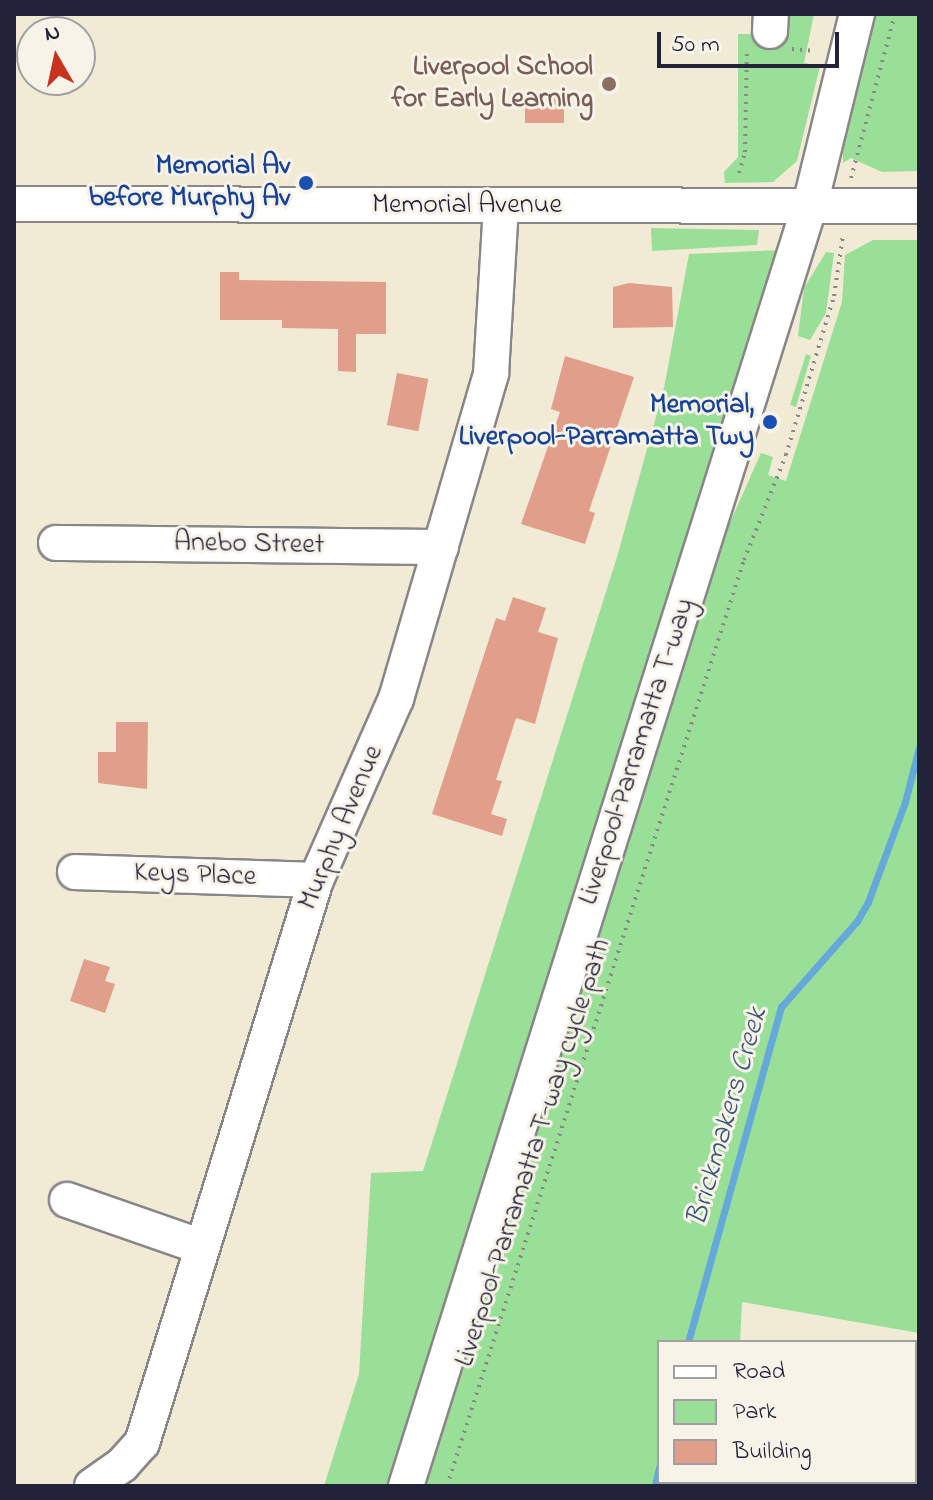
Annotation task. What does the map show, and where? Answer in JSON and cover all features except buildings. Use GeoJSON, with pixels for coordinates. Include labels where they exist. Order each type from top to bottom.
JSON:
{"type":"FeatureCollection","features":[{"type":"Feature","properties":{"kind":"street","name":"Liverpool–Parramatta T-way"},"geometry":{"type":"LineString","coordinates":[[406,1486],[810,205],[857,14]]}},
{"type":"Feature","properties":{"kind":"street","name":"Memorial Avenue"},"geometry":{"type":"LineString","coordinates":[[14,204],[919,206]]}},
{"type":"Feature","properties":{"kind":"street","name":"Murphy Avenue"},"geometry":{"type":"LineString","coordinates":[[139,1486],[142,1443],[199,1246],[316,880],[396,699],[491,374],[501,206]]}},
{"type":"Feature","properties":{"kind":"street","name":"Anebo Street"},"geometry":{"type":"LineString","coordinates":[[56,543],[441,547]]}},
{"type":"Feature","properties":{"kind":"street","name":"Keys Place"},"geometry":{"type":"LineString","coordinates":[[75,872],[316,880]]}},
{"type":"Feature","properties":{"kind":"street"},"geometry":{"type":"LineString","coordinates":[[67,1200],[199,1246]]}},
{"type":"Feature","properties":{"kind":"street","name":"Murphy Avenue"},"geometry":{"type":"LineString","coordinates":[[92,1486],[122,1465],[142,1443]]}},
{"type":"Feature","properties":{"kind":"path"},"geometry":{"type":"LineString","coordinates":[[851,176],[895,14]]}},
{"type":"Feature","properties":{"kind":"path"},"geometry":{"type":"LineString","coordinates":[[739,173],[745,152],[745,49],[768,36],[815,51]]}},
{"type":"Feature","properties":{"kind":"path","name":"Liverpool-Parramatta T-way cycle path"},"geometry":{"type":"LineString","coordinates":[[447,1486],[744,560],[786,455],[834,296],[843,236]]}},
{"type":"Feature","properties":{"kind":"green space"},"geometry":{"type":"Polygon","coordinates":[[[788,14],[814,14],[804,63],[820,66],[797,161],[773,182],[725,183],[724,172],[738,157],[738,34],[758,34],[759,44],[779,44],[788,14]]]}},
{"type":"Feature","properties":{"kind":"green space"},"geometry":{"type":"Polygon","coordinates":[[[873,14],[919,14],[919,171],[882,172],[851,158],[843,163],[842,136],[873,14]]]}},
{"type":"Feature","properties":{"kind":"green space"},"geometry":{"type":"Polygon","coordinates":[[[651,228],[759,230],[757,245],[652,251],[651,228]]]}},
{"type":"Feature","properties":{"kind":"green space"},"geometry":{"type":"Polygon","coordinates":[[[873,240],[919,240],[919,1333],[742,1302],[740,1340],[657,1340],[657,1484],[731,1486],[419,1486],[719,547],[761,453],[773,457],[768,475],[786,481],[842,302],[845,255],[873,240]]]}},
{"type":"Feature","properties":{"kind":"green space"},"geometry":{"type":"Polygon","coordinates":[[[782,250],[386,1486],[324,1486],[359,1374],[371,1173],[423,1171],[617,557],[664,388],[689,254],[782,250]]]}},
{"type":"Feature","properties":{"kind":"green space"},"geometry":{"type":"Polygon","coordinates":[[[826,252],[834,253],[826,313],[810,340],[798,336],[804,288],[826,252]]]}},
{"type":"Feature","properties":{"kind":"green space"},"geometry":{"type":"Polygon","coordinates":[[[806,354],[811,356],[796,407],[790,405],[806,354]]]}},
{"type":"Feature","properties":{"kind":"waterway","name":"Brickmakers Creek"},"geometry":{"type":"LineString","coordinates":[[689,1340],[781,1007],[857,921],[868,902],[905,802],[919,747]]}},
{"type":"Feature","properties":{"kind":"waterway","name":"Brickmakers Creek"},"geometry":{"type":"LineString","coordinates":[[655,1486],[657,1476]]}},
{"type":"Feature","properties":{"kind":"place","name":"Liverpool School for Early Learning"},"geometry":{"type":"Point","coordinates":[609,84]}},
{"type":"Feature","properties":{"kind":"place","name":"Memorial Av before Murphy Av"},"geometry":{"type":"Point","coordinates":[306,183]}},
{"type":"Feature","properties":{"kind":"place","name":"Memorial, Liverpool-Parramatta Twy"},"geometry":{"type":"Point","coordinates":[770,422]}}]}
